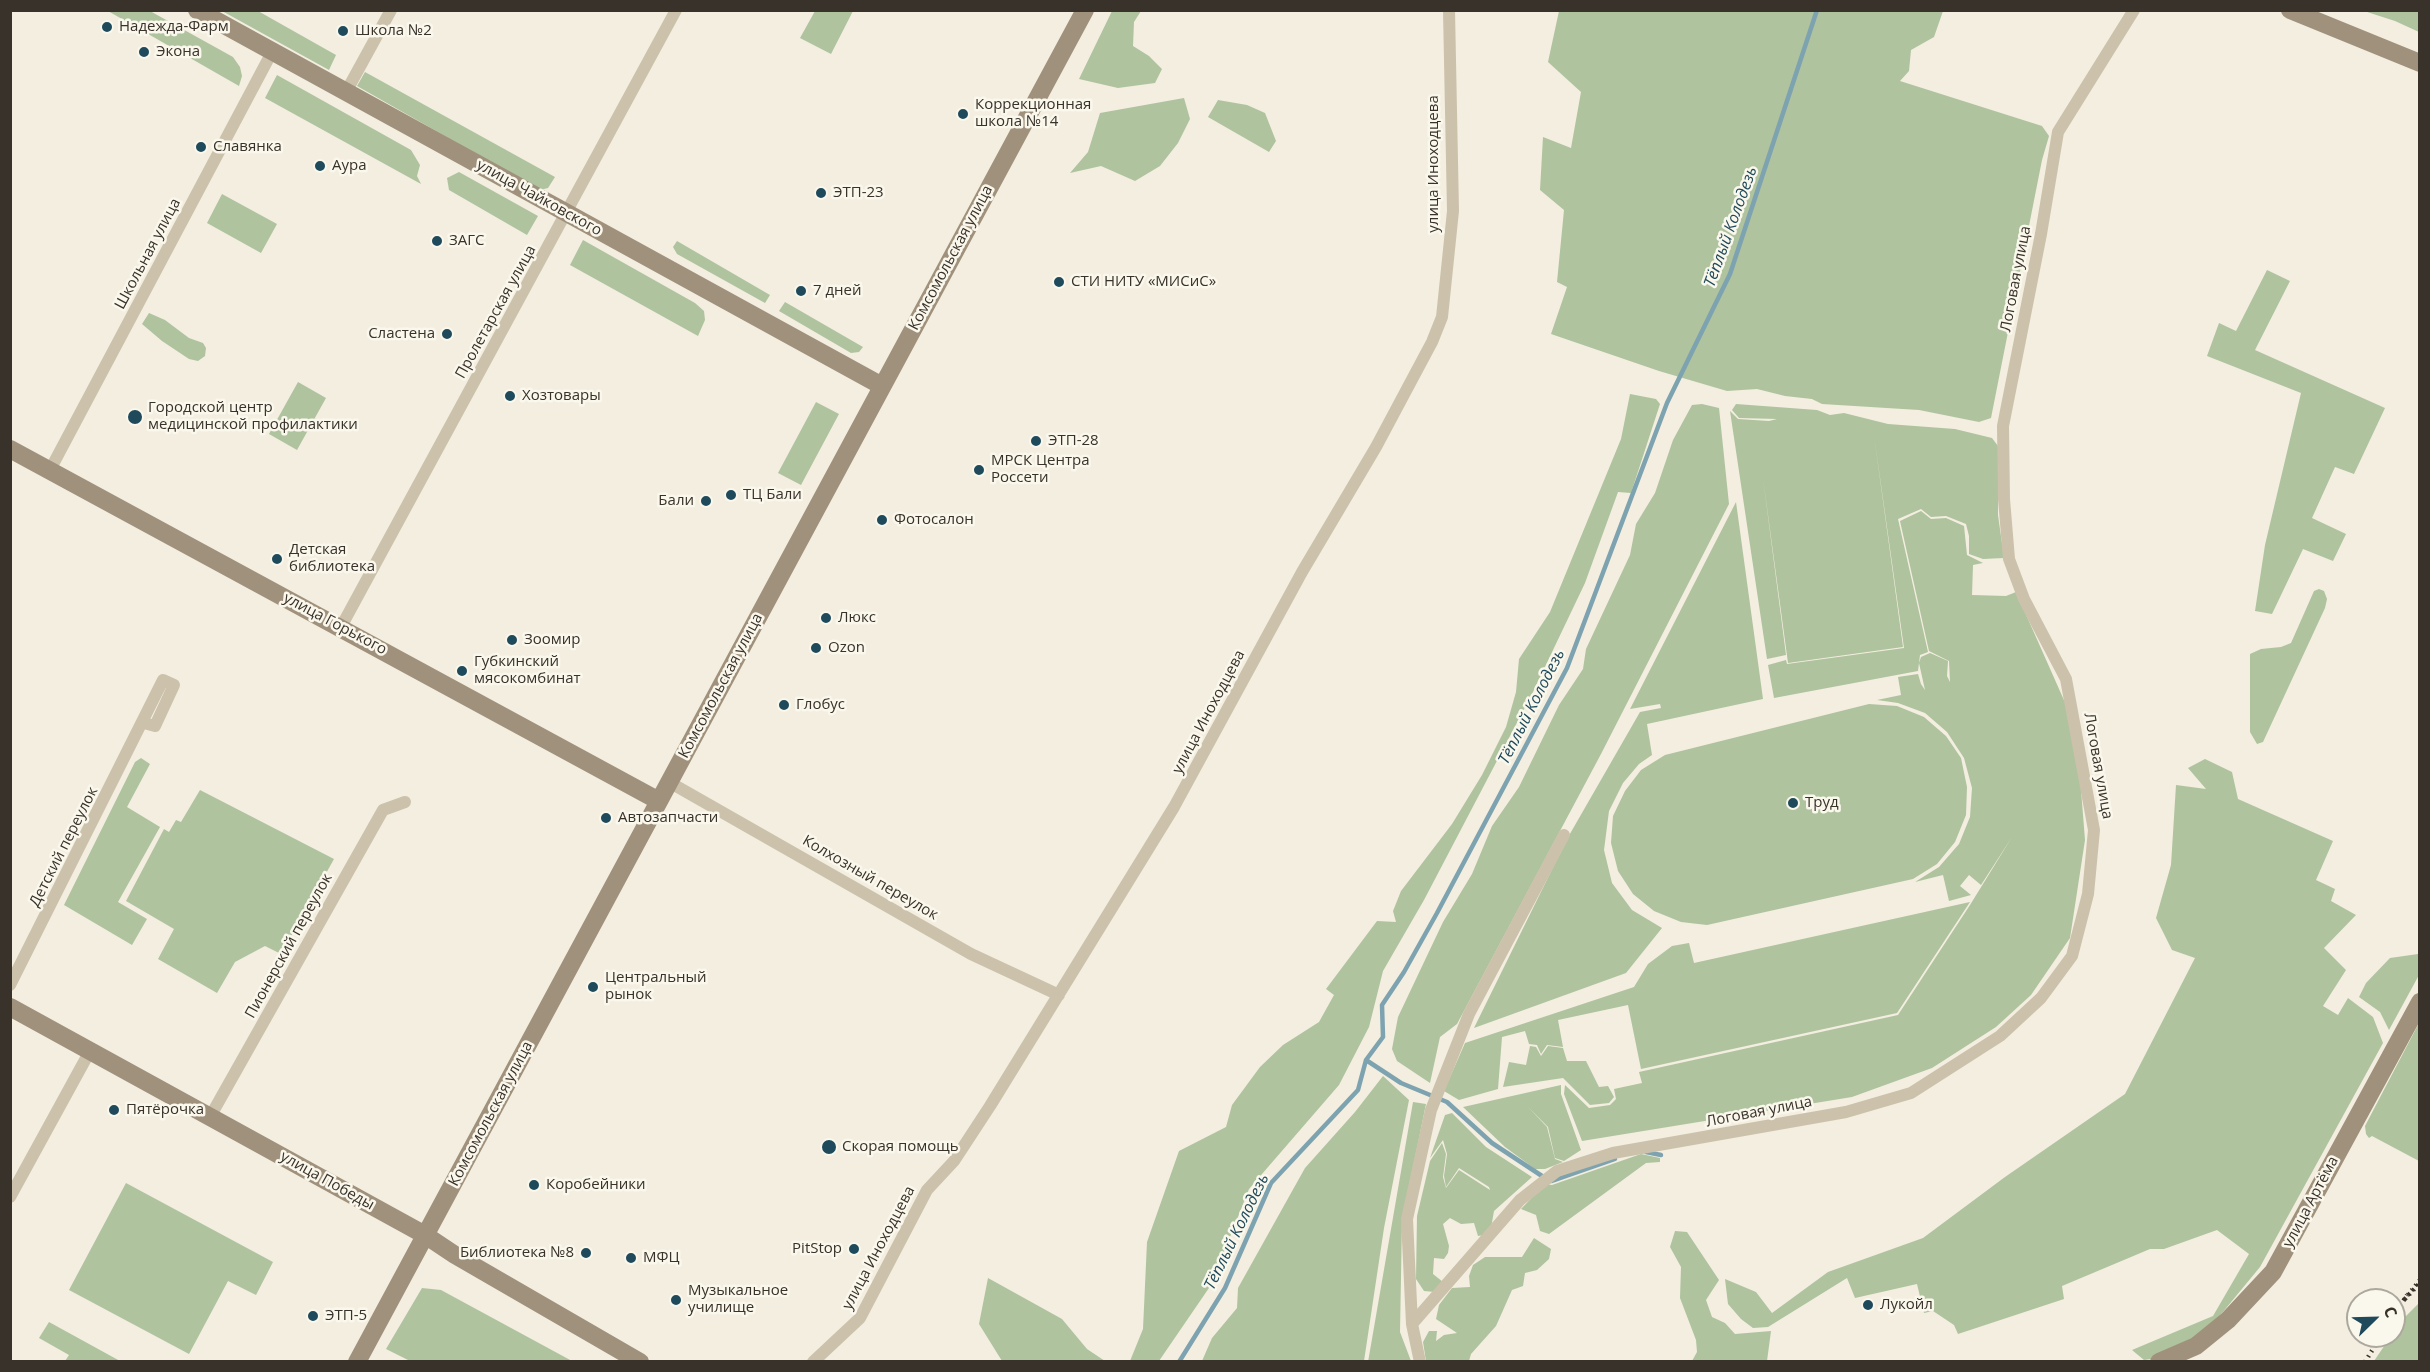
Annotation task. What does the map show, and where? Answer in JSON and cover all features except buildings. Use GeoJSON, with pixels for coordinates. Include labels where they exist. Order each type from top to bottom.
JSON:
{"type":"FeatureCollection","features":[{"type":"Feature","properties":{"kind":"street","name":"улица Чайковского"},"geometry":{"type":"LineString","coordinates":[[197,10],[882,386]]}},
{"type":"Feature","properties":{"kind":"street"},"geometry":{"type":"LineString","coordinates":[[346,92],[391,10]]}},
{"type":"Feature","properties":{"kind":"street","name":"Пролетарская улица"},"geometry":{"type":"LineString","coordinates":[[341,627],[676,10]]}},
{"type":"Feature","properties":{"kind":"street","name":"Комсомольская улица"},"geometry":{"type":"LineString","coordinates":[[357,1362],[1085,10]]}},
{"type":"Feature","properties":{"kind":"street","name":"улица Иноходцева"},"geometry":{"type":"LineString","coordinates":[[813,1362],[860,1318],[927,1190],[954,1161],[1174,807],[1302,572],[1376,447],[1432,342],[1442,317],[1453,211],[1449,10]]}},
{"type":"Feature","properties":{"kind":"street","name":"Логовая улица"},"geometry":{"type":"LineString","coordinates":[[1412,1324],[1520,1200],[1557,1171],[1613,1153],[1846,1112],[1911,1093],[2000,1036],[2041,998],[2072,956],[2088,894],[2094,830],[2066,679],[2024,599],[2009,559],[2004,499],[2003,426],[2041,234],[2058,132],[2134,10]]}},
{"type":"Feature","properties":{"kind":"street"},"geometry":{"type":"LineString","coordinates":[[2290,10],[2420,63]]}},
{"type":"Feature","properties":{"kind":"street","name":"Школьная улица"},"geometry":{"type":"LineString","coordinates":[[50,470],[272,52]]}},
{"type":"Feature","properties":{"kind":"street","name":"улица Горького"},"geometry":{"type":"LineString","coordinates":[[10,449],[659,801]]}},
{"type":"Feature","properties":{"kind":"street","name":"Детский переулок"},"geometry":{"type":"LineString","coordinates":[[10,985],[144,723]]}},
{"type":"Feature","properties":{"kind":"street","name":"Колхозный переулок"},"geometry":{"type":"LineString","coordinates":[[669,782],[971,954],[1059,995]]}},
{"type":"Feature","properties":{"kind":"street","name":"Пионерский переулок"},"geometry":{"type":"LineString","coordinates":[[210,1117],[383,810],[405,802]]}},
{"type":"Feature","properties":{"kind":"street"},"geometry":{"type":"LineString","coordinates":[[1420,1362],[1412,1324],[1407,1220],[1431,1110],[1469,1014],[1564,835]]}},
{"type":"Feature","properties":{"kind":"street","name":"улица Артёма"},"geometry":{"type":"LineString","coordinates":[[2159,1362],[2196,1346],[2228,1320],[2273,1272],[2420,1002]]}},
{"type":"Feature","properties":{"kind":"street","name":"улица Победы"},"geometry":{"type":"LineString","coordinates":[[10,1007],[426,1235],[454,1256],[640,1362]]}},
{"type":"Feature","properties":{"kind":"street"},"geometry":{"type":"LineString","coordinates":[[10,1197],[90,1051]]}},
{"type":"Feature","properties":{"kind":"green space"},"geometry":{"type":"Polygon","coordinates":[[[108,11],[150,11],[233,57],[240,67],[242,76],[239,86],[108,11]]]}},
{"type":"Feature","properties":{"kind":"green space"},"geometry":{"type":"Polygon","coordinates":[[[222,11],[258,11],[336,55],[329,70],[222,11]]]}},
{"type":"Feature","properties":{"kind":"green space"},"geometry":{"type":"Polygon","coordinates":[[[815,11],[853,11],[831,54],[800,38],[815,11]]]}},
{"type":"Feature","properties":{"kind":"green space"},"geometry":{"type":"Polygon","coordinates":[[[1112,11],[1141,11],[1134,22],[1133,46],[1149,56],[1162,69],[1155,83],[1118,88],[1079,79],[1112,11]]]}},
{"type":"Feature","properties":{"kind":"green space"},"geometry":{"type":"Polygon","coordinates":[[[1559,11],[1943,11],[1934,37],[1911,50],[1909,71],[1900,81],[2042,126],[2049,136],[2042,160],[1991,418],[1979,422],[1919,410],[1822,404],[1812,399],[1785,396],[1757,389],[1727,391],[1659,371],[1551,334],[1567,287],[1557,282],[1564,210],[1540,190],[1543,137],[1571,148],[1581,92],[1548,62],[1559,11]]]}},
{"type":"Feature","properties":{"kind":"green space"},"geometry":{"type":"Polygon","coordinates":[[[2364,11],[2419,11],[2419,32],[2395,21],[2364,11]]]}},
{"type":"Feature","properties":{"kind":"green space"},"geometry":{"type":"Polygon","coordinates":[[[365,72],[555,177],[548,188],[540,190],[357,86],[365,72]]]}},
{"type":"Feature","properties":{"kind":"green space"},"geometry":{"type":"Polygon","coordinates":[[[277,75],[411,150],[420,165],[417,176],[421,184],[265,98],[277,75]]]}},
{"type":"Feature","properties":{"kind":"green space"},"geometry":{"type":"Polygon","coordinates":[[[1184,98],[1190,119],[1178,143],[1160,166],[1135,181],[1101,166],[1070,173],[1088,152],[1100,113],[1184,98]]]}},
{"type":"Feature","properties":{"kind":"green space"},"geometry":{"type":"Polygon","coordinates":[[[1218,100],[1247,105],[1265,113],[1276,141],[1269,152],[1208,117],[1218,100]]]}},
{"type":"Feature","properties":{"kind":"green space"},"geometry":{"type":"Polygon","coordinates":[[[459,172],[538,216],[527,235],[449,190],[447,178],[459,172]]]}},
{"type":"Feature","properties":{"kind":"green space"},"geometry":{"type":"Polygon","coordinates":[[[222,194],[277,224],[261,253],[207,223],[222,194]]]}},
{"type":"Feature","properties":{"kind":"green space"},"geometry":{"type":"Polygon","coordinates":[[[583,240],[695,303],[704,311],[705,320],[698,336],[570,265],[583,240]]]}},
{"type":"Feature","properties":{"kind":"green space"},"geometry":{"type":"Polygon","coordinates":[[[677,241],[770,295],[765,303],[677,254],[673,247],[677,241]]]}},
{"type":"Feature","properties":{"kind":"green space"},"geometry":{"type":"Polygon","coordinates":[[[2267,270],[2290,281],[2255,350],[2385,408],[2354,474],[2335,467],[2312,518],[2346,534],[2333,561],[2303,549],[2272,614],[2255,611],[2265,545],[2301,393],[2207,356],[2219,323],[2236,331],[2267,270]]]}},
{"type":"Feature","properties":{"kind":"green space"},"geometry":{"type":"Polygon","coordinates":[[[785,302],[863,347],[859,352],[851,353],[779,311],[785,302]]]}},
{"type":"Feature","properties":{"kind":"green space"},"geometry":{"type":"Polygon","coordinates":[[[149,313],[165,320],[189,338],[203,343],[206,348],[205,356],[198,361],[189,359],[162,341],[142,324],[149,313]]]}},
{"type":"Feature","properties":{"kind":"green space"},"geometry":{"type":"Polygon","coordinates":[[[298,382],[326,398],[297,450],[269,434],[298,382]]]}},
{"type":"Feature","properties":{"kind":"green space"},"geometry":{"type":"Polygon","coordinates":[[[1630,394],[1656,399],[1660,404],[1631,493],[1618,492],[1585,583],[1532,694],[1424,900],[1383,971],[1369,1027],[1339,1085],[1249,1189],[1211,1285],[1159,1361],[1130,1361],[1143,1329],[1147,1242],[1179,1151],[1226,1127],[1232,1105],[1260,1067],[1283,1045],[1319,1022],[1334,995],[1326,989],[1377,921],[1396,922],[1393,911],[1401,891],[1452,824],[1482,775],[1506,727],[1516,692],[1519,659],[1550,612],[1621,439],[1630,394]]]}},
{"type":"Feature","properties":{"kind":"green space"},"geometry":{"type":"Polygon","coordinates":[[[816,402],[839,414],[801,485],[778,473],[816,402]]]}},
{"type":"Feature","properties":{"kind":"green space"},"geometry":{"type":"Polygon","coordinates":[[[1702,404],[1719,408],[1729,504],[1601,754],[1457,1024],[1440,1037],[1430,1083],[1397,1061],[1392,1049],[1398,1017],[1443,922],[1472,874],[1492,826],[1519,787],[1559,705],[1583,669],[1586,649],[1630,555],[1636,524],[1655,493],[1673,440],[1692,405],[1702,404]]]}},
{"type":"Feature","properties":{"kind":"green space"},"geometry":{"type":"Polygon","coordinates":[[[1736,404],[1817,410],[1830,415],[1844,413],[1888,424],[1955,429],[1992,438],[1998,446],[1998,515],[2004,558],[1983,559],[1969,554],[1966,524],[1946,516],[1931,517],[1921,509],[1898,519],[1928,652],[1920,655],[1918,671],[1774,698],[1768,665],[1786,660],[1787,664],[1904,648],[1874,435],[1903,647],[1788,663],[1763,478],[1786,655],[1767,659],[1730,411],[1738,419],[1769,421],[1777,419],[1739,418],[1732,410],[1736,404]]]}},
{"type":"Feature","properties":{"kind":"green space"},"geometry":{"type":"Polygon","coordinates":[[[1736,502],[1763,699],[1647,724],[1652,755],[1639,764],[1623,783],[1609,811],[1604,850],[1612,883],[1632,910],[1662,928],[1626,973],[1474,1028],[1567,839],[1640,712],[1661,708],[1660,704],[1630,709],[1736,502]]]}},
{"type":"Feature","properties":{"kind":"green space"},"geometry":{"type":"Polygon","coordinates":[[[1921,511],[1931,519],[1946,518],[1964,526],[1967,555],[1983,563],[1973,565],[1972,595],[2006,596],[2016,592],[2067,707],[2080,777],[2085,840],[2070,938],[2031,995],[1996,1027],[1932,1068],[1852,1097],[1582,1141],[1564,1094],[1565,1085],[1589,1108],[1610,1105],[1616,1099],[1614,1089],[1642,1083],[1639,1072],[1898,1015],[2012,837],[1981,885],[1969,875],[1960,886],[1971,895],[1949,901],[1943,875],[1915,882],[1939,867],[1959,844],[1970,817],[1972,788],[1964,758],[1947,732],[1925,713],[1898,703],[1877,700],[1901,695],[1898,677],[1918,674],[1925,690],[1919,663],[1921,657],[1930,653],[1948,661],[1947,676],[1950,682],[1949,661],[1929,651],[1900,521],[1921,511]]]}},
{"type":"Feature","properties":{"kind":"green space"},"geometry":{"type":"Polygon","coordinates":[[[2319,589],[2324,591],[2327,599],[2325,608],[2263,742],[2257,744],[2250,732],[2250,654],[2261,649],[2281,647],[2291,643],[2314,591],[2319,589]]]}},
{"type":"Feature","properties":{"kind":"green space","name":"Труд"},"geometry":{"type":"Polygon","coordinates":[[[1869,704],[1897,706],[1924,717],[1946,736],[1961,758],[1967,787],[1966,815],[1955,842],[1937,864],[1913,879],[1707,925],[1681,922],[1654,911],[1633,894],[1618,871],[1611,843],[1613,816],[1625,791],[1641,770],[1665,755],[1869,704]]]}},
{"type":"Feature","properties":{"kind":"green space"},"geometry":{"type":"Polygon","coordinates":[[[141,758],[150,764],[127,807],[160,827],[118,902],[147,919],[132,945],[64,905],[135,762],[141,758]]]}},
{"type":"Feature","properties":{"kind":"green space"},"geometry":{"type":"Polygon","coordinates":[[[2205,759],[2232,772],[2238,799],[2333,841],[2316,880],[2335,889],[2331,901],[2356,915],[2324,948],[2346,970],[2323,1006],[2338,1015],[2348,998],[2373,1017],[2383,1043],[2260,1267],[2208,1330],[2158,1358],[2144,1360],[2132,1350],[2213,1316],[2249,1254],[2217,1230],[2164,1249],[2150,1249],[2062,1286],[2064,1299],[1958,1334],[1954,1325],[1933,1311],[1924,1313],[1917,1284],[1855,1298],[1847,1278],[1768,1327],[1753,1328],[1741,1319],[1728,1304],[1725,1279],[1756,1292],[1772,1313],[1828,1272],[1923,1238],[2005,1177],[2125,1094],[2195,958],[2172,950],[2156,918],[2171,865],[2176,785],[2206,789],[2188,768],[2205,759]]]}},
{"type":"Feature","properties":{"kind":"green space"},"geometry":{"type":"Polygon","coordinates":[[[200,790],[334,859],[281,954],[265,946],[235,962],[217,993],[158,959],[174,929],[126,901],[164,829],[169,832],[176,820],[181,822],[200,790]]]}},
{"type":"Feature","properties":{"kind":"green space"},"geometry":{"type":"Polygon","coordinates":[[[1970,902],[1897,1013],[1641,1069],[1628,1005],[1558,1020],[1563,1047],[1547,1045],[1541,1054],[1537,1045],[1529,1044],[1525,1031],[1502,1037],[1498,1089],[1459,1100],[1444,1091],[1465,1043],[1634,987],[1648,964],[1672,946],[1689,943],[1694,963],[1970,902]]]}},
{"type":"Feature","properties":{"kind":"green space"},"geometry":{"type":"Polygon","coordinates":[[[2419,951],[2419,975],[2389,1030],[2380,1012],[2359,997],[2366,983],[2390,958],[2418,954],[2419,951]]]}},
{"type":"Feature","properties":{"kind":"green space"},"geometry":{"type":"Polygon","coordinates":[[[2419,1023],[2420,1161],[2372,1136],[2369,1138],[2365,1126],[2419,1023]]]}},
{"type":"Feature","properties":{"kind":"green space"},"geometry":{"type":"Polygon","coordinates":[[[1530,1046],[1536,1047],[1541,1056],[1548,1046],[1563,1048],[1567,1061],[1586,1061],[1599,1087],[1608,1086],[1614,1097],[1609,1103],[1590,1105],[1563,1078],[1503,1087],[1509,1062],[1526,1065],[1530,1046]]]}},
{"type":"Feature","properties":{"kind":"green space"},"geometry":{"type":"Polygon","coordinates":[[[1383,1076],[1409,1100],[1384,1228],[1364,1361],[1202,1361],[1212,1338],[1237,1308],[1238,1288],[1305,1168],[1355,1112],[1383,1076]]]}},
{"type":"Feature","properties":{"kind":"green space"},"geometry":{"type":"Polygon","coordinates":[[[1561,1085],[1561,1094],[1581,1150],[1564,1161],[1555,1158],[1548,1127],[1528,1107],[1547,1127],[1555,1159],[1563,1162],[1545,1169],[1535,1169],[1505,1147],[1463,1107],[1561,1085]]]}},
{"type":"Feature","properties":{"kind":"green space"},"geometry":{"type":"Polygon","coordinates":[[[1413,1102],[1426,1104],[1402,1221],[1400,1332],[1411,1361],[1368,1362],[1413,1102]]]}},
{"type":"Feature","properties":{"kind":"green space"},"geometry":{"type":"Polygon","coordinates":[[[1452,1113],[1486,1147],[1532,1177],[1494,1211],[1491,1228],[1484,1235],[1478,1236],[1474,1223],[1461,1224],[1450,1218],[1443,1224],[1449,1246],[1448,1253],[1444,1259],[1434,1258],[1433,1274],[1443,1282],[1435,1292],[1424,1291],[1416,1279],[1417,1216],[1430,1161],[1442,1143],[1446,1154],[1443,1177],[1446,1188],[1459,1170],[1490,1190],[1489,1187],[1459,1168],[1446,1187],[1444,1176],[1447,1154],[1443,1140],[1430,1158],[1445,1115],[1452,1113]]]}},
{"type":"Feature","properties":{"kind":"green space"},"geometry":{"type":"Polygon","coordinates":[[[1641,1154],[1660,1158],[1660,1162],[1646,1163],[1549,1234],[1540,1231],[1536,1215],[1521,1209],[1545,1184],[1552,1185],[1641,1154]]]}},
{"type":"Feature","properties":{"kind":"green space"},"geometry":{"type":"Polygon","coordinates":[[[126,1183],[273,1262],[256,1295],[228,1281],[189,1354],[69,1290],[126,1183]]]}},
{"type":"Feature","properties":{"kind":"green space"},"geometry":{"type":"Polygon","coordinates":[[[1675,1231],[1687,1232],[1719,1280],[1706,1300],[1712,1317],[1725,1323],[1735,1334],[1771,1331],[1767,1361],[1692,1361],[1697,1352],[1696,1340],[1680,1298],[1681,1267],[1670,1247],[1675,1231]]]}},
{"type":"Feature","properties":{"kind":"green space"},"geometry":{"type":"Polygon","coordinates":[[[1534,1238],[1551,1249],[1549,1259],[1537,1270],[1525,1273],[1523,1286],[1512,1290],[1496,1326],[1471,1354],[1469,1361],[1426,1361],[1423,1342],[1429,1331],[1437,1331],[1436,1341],[1444,1335],[1457,1333],[1436,1319],[1439,1305],[1452,1288],[1470,1287],[1469,1276],[1473,1265],[1485,1257],[1522,1257],[1534,1238]]]}},
{"type":"Feature","properties":{"kind":"green space"},"geometry":{"type":"Polygon","coordinates":[[[988,1278],[1062,1319],[1087,1349],[1105,1361],[1002,1361],[979,1324],[988,1278]]]}},
{"type":"Feature","properties":{"kind":"green space"},"geometry":{"type":"Polygon","coordinates":[[[422,1288],[441,1290],[572,1361],[410,1361],[386,1349],[422,1288]]]}},
{"type":"Feature","properties":{"kind":"green space"},"geometry":{"type":"Polygon","coordinates":[[[2419,1303],[2419,1361],[2374,1361],[2383,1348],[2406,1348],[2406,1316],[2419,1303]]]}},
{"type":"Feature","properties":{"kind":"green space"},"geometry":{"type":"Polygon","coordinates":[[[49,1322],[120,1361],[65,1361],[69,1355],[39,1338],[49,1322]]]}},
{"type":"Feature","properties":{"kind":"waterway","name":"Тёплый Колодезь"},"geometry":{"type":"LineString","coordinates":[[1179,1362],[1225,1288],[1271,1183],[1358,1090],[1366,1060],[1383,1037],[1382,1005],[1404,972],[1437,913],[1567,668],[1667,403],[1730,274],[1817,10]]}},
{"type":"Feature","properties":{"kind":"waterway"},"geometry":{"type":"LineString","coordinates":[[1366,1060],[1401,1083],[1447,1102],[1492,1143],[1545,1178]]}},
{"type":"Feature","properties":{"kind":"waterway"},"geometry":{"type":"LineString","coordinates":[[1646,1152],[1661,1155]]}},
{"type":"Feature","properties":{"kind":"waterway"},"geometry":{"type":"LineString","coordinates":[[1552,1181],[1615,1159]]}},
{"type":"Feature","properties":{"kind":"railway"},"geometry":{"type":"LineString","coordinates":[[2420,1280],[2403,1301],[2420,1283]]}},
{"type":"Feature","properties":{"kind":"railway"},"geometry":{"type":"LineString","coordinates":[[2365,1362],[2374,1348]]}},
{"type":"Feature","properties":{"kind":"place","name":"Надежда-Фарм"},"geometry":{"type":"Point","coordinates":[107,27]}},
{"type":"Feature","properties":{"kind":"place","name":"Школа №2"},"geometry":{"type":"Point","coordinates":[343,31]}},
{"type":"Feature","properties":{"kind":"place","name":"Экона"},"geometry":{"type":"Point","coordinates":[144,52]}},
{"type":"Feature","properties":{"kind":"place","name":"Коррекционная школа №14"},"geometry":{"type":"Point","coordinates":[963,114]}},
{"type":"Feature","properties":{"kind":"place","name":"Славянка"},"geometry":{"type":"Point","coordinates":[201,147]}},
{"type":"Feature","properties":{"kind":"place","name":"Аура"},"geometry":{"type":"Point","coordinates":[320,166]}},
{"type":"Feature","properties":{"kind":"place","name":"ЭТП-23"},"geometry":{"type":"Point","coordinates":[821,193]}},
{"type":"Feature","properties":{"kind":"place","name":"ЗАГС"},"geometry":{"type":"Point","coordinates":[437,241]}},
{"type":"Feature","properties":{"kind":"place","name":"СТИ НИТУ «МИСиС»"},"geometry":{"type":"Point","coordinates":[1059,282]}},
{"type":"Feature","properties":{"kind":"place","name":"7 дней"},"geometry":{"type":"Point","coordinates":[801,291]}},
{"type":"Feature","properties":{"kind":"place","name":"Сластена"},"geometry":{"type":"Point","coordinates":[447,334]}},
{"type":"Feature","properties":{"kind":"place","name":"Хозтовары"},"geometry":{"type":"Point","coordinates":[510,396]}},
{"type":"Feature","properties":{"kind":"place","name":"Городской центр медицинской профилактики"},"geometry":{"type":"Point","coordinates":[135,417]}},
{"type":"Feature","properties":{"kind":"place","name":"ЭТП-28"},"geometry":{"type":"Point","coordinates":[1036,441]}},
{"type":"Feature","properties":{"kind":"place","name":"МРСК Центра Россети"},"geometry":{"type":"Point","coordinates":[979,470]}},
{"type":"Feature","properties":{"kind":"place","name":"ТЦ Бали"},"geometry":{"type":"Point","coordinates":[731,495]}},
{"type":"Feature","properties":{"kind":"place","name":"Бали"},"geometry":{"type":"Point","coordinates":[706,501]}},
{"type":"Feature","properties":{"kind":"place","name":"Фотосалон"},"geometry":{"type":"Point","coordinates":[882,520]}},
{"type":"Feature","properties":{"kind":"place","name":"Детская библиотека"},"geometry":{"type":"Point","coordinates":[277,559]}},
{"type":"Feature","properties":{"kind":"place","name":"Люкс"},"geometry":{"type":"Point","coordinates":[826,618]}},
{"type":"Feature","properties":{"kind":"place","name":"Зоомир"},"geometry":{"type":"Point","coordinates":[512,640]}},
{"type":"Feature","properties":{"kind":"place","name":"Ozon"},"geometry":{"type":"Point","coordinates":[816,648]}},
{"type":"Feature","properties":{"kind":"place","name":"Губкинский мясокомбинат"},"geometry":{"type":"Point","coordinates":[462,671]}},
{"type":"Feature","properties":{"kind":"place","name":"Глобус"},"geometry":{"type":"Point","coordinates":[784,705]}},
{"type":"Feature","properties":{"kind":"place","name":"Труд"},"geometry":{"type":"Point","coordinates":[1793,803]}},
{"type":"Feature","properties":{"kind":"place","name":"Автозапчасти"},"geometry":{"type":"Point","coordinates":[606,818]}},
{"type":"Feature","properties":{"kind":"place","name":"Центральный рынок"},"geometry":{"type":"Point","coordinates":[593,987]}},
{"type":"Feature","properties":{"kind":"place","name":"Пятёрочка"},"geometry":{"type":"Point","coordinates":[114,1110]}},
{"type":"Feature","properties":{"kind":"place","name":"Скорая помощь"},"geometry":{"type":"Point","coordinates":[829,1147]}},
{"type":"Feature","properties":{"kind":"place","name":"Коробейники"},"geometry":{"type":"Point","coordinates":[534,1185]}},
{"type":"Feature","properties":{"kind":"place","name":"PitStop"},"geometry":{"type":"Point","coordinates":[854,1249]}},
{"type":"Feature","properties":{"kind":"place","name":"Библиотека №8"},"geometry":{"type":"Point","coordinates":[586,1253]}},
{"type":"Feature","properties":{"kind":"place","name":"МФЦ"},"geometry":{"type":"Point","coordinates":[631,1258]}},
{"type":"Feature","properties":{"kind":"place","name":"Музыкальное училище"},"geometry":{"type":"Point","coordinates":[676,1300]}},
{"type":"Feature","properties":{"kind":"place","name":"Лукойл"},"geometry":{"type":"Point","coordinates":[1868,1305]}},
{"type":"Feature","properties":{"kind":"place","name":"ЭТП-5"},"geometry":{"type":"Point","coordinates":[313,1316]}}]}
